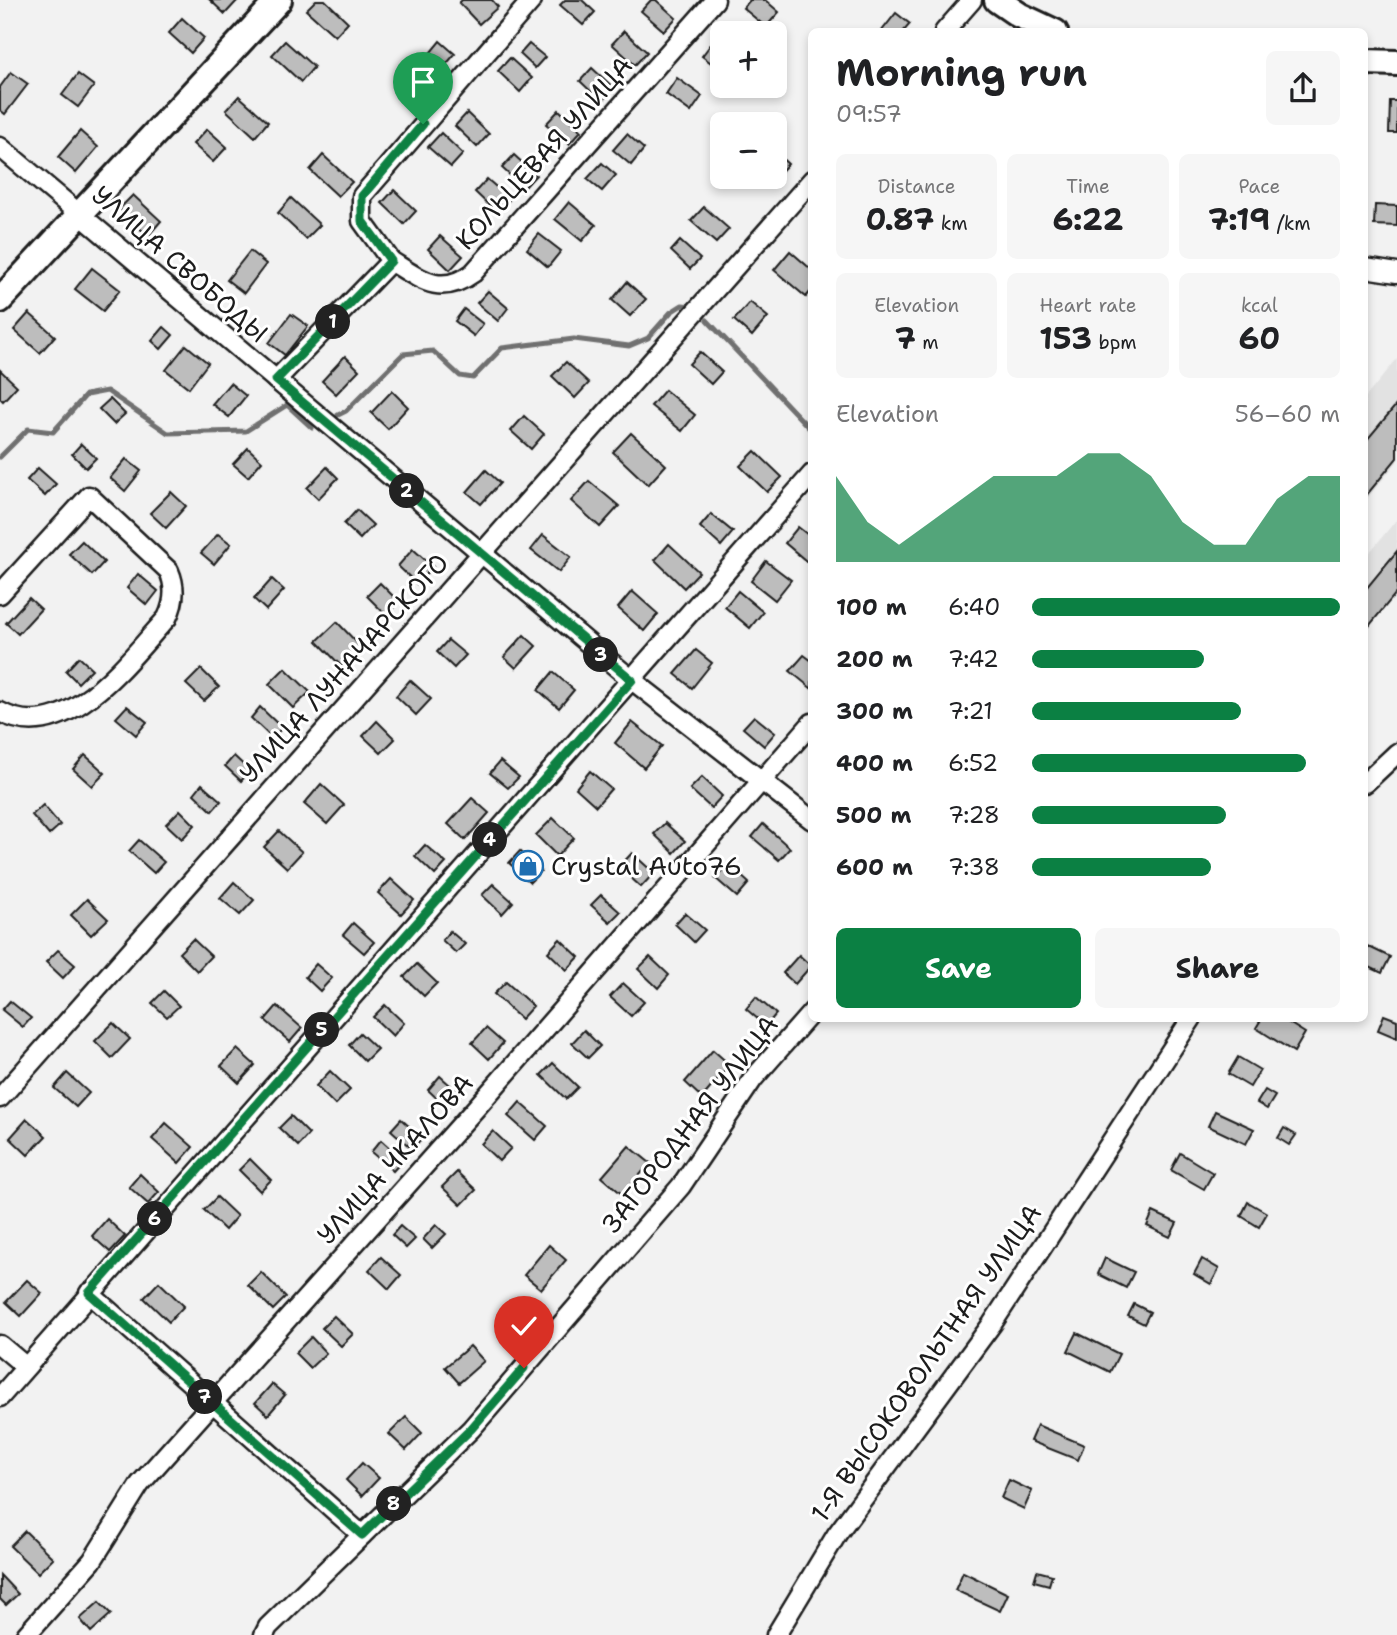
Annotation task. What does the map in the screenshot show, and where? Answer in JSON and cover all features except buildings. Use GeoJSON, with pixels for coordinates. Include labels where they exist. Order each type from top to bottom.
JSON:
{"type":"FeatureCollection","features":[{"type":"Feature","properties":{"kind":"main road"},"geometry":{"type":"LineString","coordinates":[[0,300],[279,0]]}},
{"type":"Feature","properties":{"kind":"main road"},"geometry":{"type":"LineString","coordinates":[[997,0],[1019,15],[1047,28]]}},
{"type":"Feature","properties":{"kind":"main road"},"geometry":{"type":"LineString","coordinates":[[1368,62],[1397,63]]}},
{"type":"Feature","properties":{"kind":"street","name":"КОЛЬЦЕВАЯ УЛИЦА"},"geometry":{"type":"LineString","coordinates":[[532,0],[362,196],[362,221],[391,261],[435,284],[460,282],[472,273],[715,0]]}},
{"type":"Feature","properties":{"kind":"street"},"geometry":{"type":"LineString","coordinates":[[948,28],[972,0]]}},
{"type":"Feature","properties":{"kind":"street","name":"УЛИЦА СВОБОДЫ"},"geometry":{"type":"LineString","coordinates":[[0,147],[632,680],[808,817]]}},
{"type":"Feature","properties":{"kind":"street","name":"УЛИЦА ЛУНАЧАРСКОГО"},"geometry":{"type":"LineString","coordinates":[[0,1098],[808,185]]}},
{"type":"Feature","properties":{"kind":"street"},"geometry":{"type":"LineString","coordinates":[[276,380],[391,261]]}},
{"type":"Feature","properties":{"kind":"street"},"geometry":{"type":"LineString","coordinates":[[1368,268],[1397,273]]}},
{"type":"Feature","properties":{"kind":"street"},"geometry":{"type":"LineString","coordinates":[[0,1397],[808,479]]}},
{"type":"Feature","properties":{"kind":"street"},"geometry":{"type":"LineString","coordinates":[[0,594],[89,496],[169,571],[174,581],[173,606],[167,618],[94,696],[78,706],[34,719],[19,720],[0,712]]}},
{"type":"Feature","properties":{"kind":"street","name":"УЛИЦА ЧКАЛОВА"},"geometry":{"type":"LineString","coordinates":[[26,1635],[92,1561],[141,1484],[477,1108],[808,728]]}},
{"type":"Feature","properties":{"kind":"street"},"geometry":{"type":"LineString","coordinates":[[1368,780],[1397,754]]}},
{"type":"Feature","properties":{"kind":"street","name":"ЗАГОРОДНАЯ УЛИЦА"},"geometry":{"type":"LineString","coordinates":[[264,1635],[268,1627],[471,1429],[681,1186],[753,1079],[808,1017]]}},
{"type":"Feature","properties":{"kind":"street","name":"1-Я ВЫСОКОВОЛЬТНАЯ УЛИЦА"},"geometry":{"type":"LineString","coordinates":[[776,1635],[837,1534],[992,1324],[1189,1022]]}},
{"type":"Feature","properties":{"kind":"street"},"geometry":{"type":"LineString","coordinates":[[89,1293],[362,1535]]}},
{"type":"Feature","properties":{"kind":"street"},"geometry":{"type":"LineString","coordinates":[[0,1345],[25,1366]]}},
{"type":"Feature","properties":{"kind":"shaded area"},"geometry":{"type":"Polygon","coordinates":[[[1397,359],[1397,462],[1368,497],[1368,394],[1397,359]]]}},
{"type":"Feature","properties":{"kind":"shaded area"},"geometry":{"type":"Polygon","coordinates":[[[1397,519],[1397,592],[1368,627],[1368,554],[1397,519]]]}},
{"type":"Feature","properties":{"kind":"waterway"},"geometry":{"type":"LineString","coordinates":[[338,415],[346,411],[403,354],[433,351],[460,376],[473,378],[502,348],[574,339],[629,346],[648,338],[671,312],[682,305],[692,306]]}},
{"type":"Feature","properties":{"kind":"waterway"},"geometry":{"type":"LineString","coordinates":[[707,320],[808,427]]}},
{"type":"Feature","properties":{"kind":"waterway"},"geometry":{"type":"LineString","coordinates":[[0,457],[28,429],[53,432],[86,395],[107,391],[168,433],[246,431],[287,405],[312,428]]}},
{"type":"Feature","properties":{"kind":"place","name":"Crystal Auto76"},"geometry":{"type":"Point","coordinates":[528,866]}},
{"type":"Feature","properties":{"kind":"route"},"geometry":{"type":"LineString","coordinates":[[423,124],[368,185],[362,196],[362,221],[391,261],[276,380],[632,680],[89,1293],[362,1535],[471,1429],[524,1368]]}}]}
